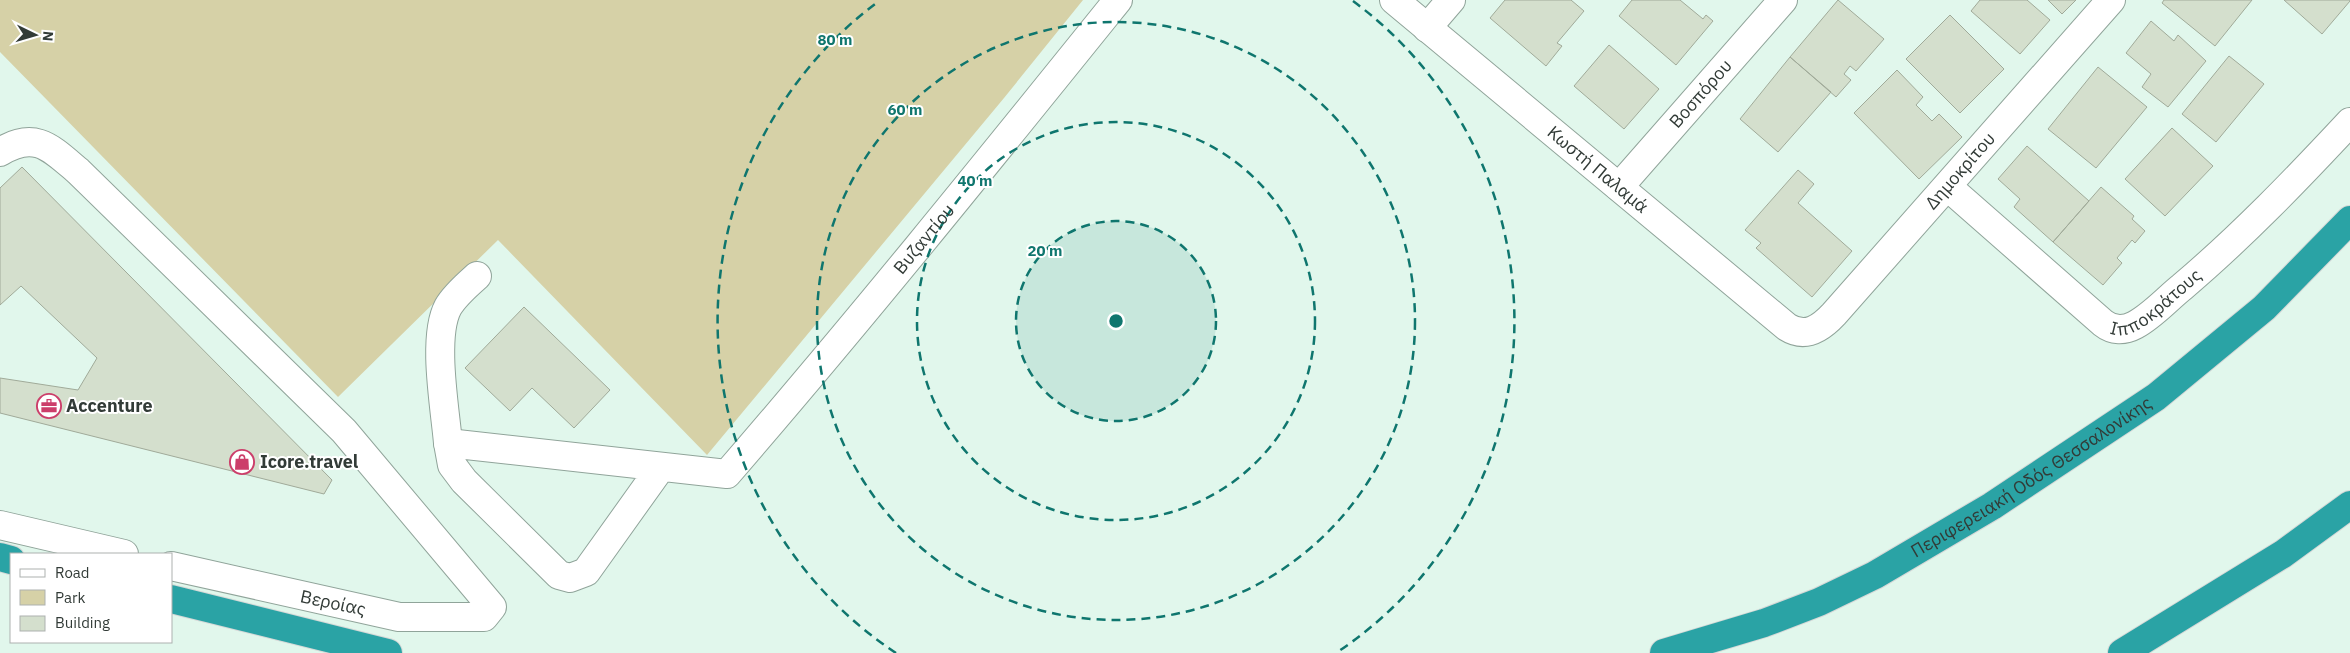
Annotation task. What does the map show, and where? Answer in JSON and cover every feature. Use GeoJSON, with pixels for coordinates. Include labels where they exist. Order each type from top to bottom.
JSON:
{"type":"FeatureCollection","features":[{"type":"Feature","properties":{"kind":"highway","name":"Περιφερειακή Οδός Θεσσαλονίκης"},"geometry":{"type":"LineString","coordinates":[[1664,653],[1764,624],[1819,602],[1875,575],[1992,506],[2156,397],[2264,308],[2350,220]]}},
{"type":"Feature","properties":{"kind":"highway"},"geometry":{"type":"LineString","coordinates":[[2122,653],[2284,554],[2350,505]]}},
{"type":"Feature","properties":{"kind":"highway"},"geometry":{"type":"LineString","coordinates":[[172,599],[388,653]]}},
{"type":"Feature","properties":{"kind":"street","name":"Βυζαντίου"},"geometry":{"type":"LineString","coordinates":[[661,467],[727,474],[818,369],[969,186],[1118,0]]}},
{"type":"Feature","properties":{"kind":"street","name":"Κωστή Παλαμά"},"geometry":{"type":"LineString","coordinates":[[1394,0],[1787,327],[1804,333]]}},
{"type":"Feature","properties":{"kind":"street"},"geometry":{"type":"LineString","coordinates":[[1427,28],[1451,0]]}},
{"type":"Feature","properties":{"kind":"street","name":"Βοσπόρου"},"geometry":{"type":"LineString","coordinates":[[1619,187],[1783,0]]}},
{"type":"Feature","properties":{"kind":"street","name":"Δημοκρίτου"},"geometry":{"type":"LineString","coordinates":[[1804,333],[1821,327],[1834,314],[2111,0]]}},
{"type":"Feature","properties":{"kind":"street","name":"Ιπποκράτους"},"geometry":{"type":"LineString","coordinates":[[1948,187],[2103,323],[2111,328],[2124,329],[2144,319],[2229,246],[2283,194],[2350,122]]}},
{"type":"Feature","properties":{"kind":"street","name":"Βεροίας"},"geometry":{"type":"LineString","coordinates":[[0,152],[10,146],[27,142],[40,143],[51,148],[78,171],[344,431],[492,606],[484,617],[399,617],[172,566]]}},
{"type":"Feature","properties":{"kind":"street"},"geometry":{"type":"LineString","coordinates":[[448,443],[661,467],[586,572],[570,578],[559,575],[464,481],[452,465],[448,443],[440,356],[442,329],[447,308],[477,276]]}},
{"type":"Feature","properties":{"kind":"street"},"geometry":{"type":"LineString","coordinates":[[0,524],[120,553]]}},
{"type":"Feature","properties":{"kind":"green space"},"geometry":{"type":"Polygon","coordinates":[[[0,0],[1083,0],[1004,98],[707,455],[498,240],[338,397],[0,52],[0,0]]]}},
{"type":"Feature","properties":{"kind":"building"},"geometry":{"type":"Polygon","coordinates":[[[1505,0],[1571,0],[1584,11],[1557,43],[1562,46],[1546,66],[1490,18],[1505,0]]]}},
{"type":"Feature","properties":{"kind":"building"},"geometry":{"type":"Polygon","coordinates":[[[1632,0],[1680,0],[1703,19],[1706,15],[1713,21],[1676,65],[1619,16],[1632,0]]]}},
{"type":"Feature","properties":{"kind":"building"},"geometry":{"type":"Polygon","coordinates":[[[1838,0],[1884,39],[1856,71],[1850,66],[1844,74],[1851,80],[1836,97],[1790,57],[1838,0]]]}},
{"type":"Feature","properties":{"kind":"building"},"geometry":{"type":"Polygon","coordinates":[[[1980,0],[2027,0],[2050,20],[2020,54],[1971,11],[1980,0]]]}},
{"type":"Feature","properties":{"kind":"building"},"geometry":{"type":"Polygon","coordinates":[[[2048,0],[2076,0],[2062,14],[2048,0]]]}},
{"type":"Feature","properties":{"kind":"building"},"geometry":{"type":"Polygon","coordinates":[[[2164,0],[2252,0],[2215,46],[2162,3],[2164,0]]]}},
{"type":"Feature","properties":{"kind":"building"},"geometry":{"type":"Polygon","coordinates":[[[2284,0],[2350,0],[2350,1],[2322,34],[2284,0]]]}},
{"type":"Feature","properties":{"kind":"building"},"geometry":{"type":"Polygon","coordinates":[[[1950,15],[2004,69],[1960,113],[1906,59],[1950,15]]]}},
{"type":"Feature","properties":{"kind":"building"},"geometry":{"type":"Polygon","coordinates":[[[2151,21],[2174,41],[2178,35],[2206,61],[2168,107],[2142,87],[2151,74],[2126,53],[2151,21]]]}},
{"type":"Feature","properties":{"kind":"building"},"geometry":{"type":"Polygon","coordinates":[[[1609,45],[1659,89],[1624,129],[1574,86],[1609,45]]]}},
{"type":"Feature","properties":{"kind":"building"},"geometry":{"type":"Polygon","coordinates":[[[2229,56],[2264,84],[2216,142],[2182,114],[2229,56]]]}},
{"type":"Feature","properties":{"kind":"building"},"geometry":{"type":"Polygon","coordinates":[[[1790,57],[1831,92],[1778,152],[1740,119],[1790,57]]]}},
{"type":"Feature","properties":{"kind":"building"},"geometry":{"type":"Polygon","coordinates":[[[2098,67],[2147,107],[2096,168],[2048,129],[2098,67]]]}},
{"type":"Feature","properties":{"kind":"building"},"geometry":{"type":"Polygon","coordinates":[[[1897,70],[1923,97],[1916,105],[1932,121],[1939,114],[1962,137],[1919,179],[1854,113],[1897,70]]]}},
{"type":"Feature","properties":{"kind":"building"},"geometry":{"type":"Polygon","coordinates":[[[2172,128],[2213,166],[2165,216],[2125,179],[2172,128]]]}},
{"type":"Feature","properties":{"kind":"building"},"geometry":{"type":"Polygon","coordinates":[[[2027,146],[2089,201],[2053,242],[2014,207],[2020,199],[1998,179],[2027,146]]]}},
{"type":"Feature","properties":{"kind":"building"},"geometry":{"type":"Polygon","coordinates":[[[22,167],[332,480],[324,494],[0,413],[0,378],[78,390],[97,358],[21,286],[0,305],[0,188],[22,167]]]}},
{"type":"Feature","properties":{"kind":"building"},"geometry":{"type":"Polygon","coordinates":[[[1798,170],[1814,184],[1798,203],[1852,251],[1812,297],[1756,248],[1761,243],[1745,230],[1798,170]]]}},
{"type":"Feature","properties":{"kind":"building"},"geometry":{"type":"Polygon","coordinates":[[[2101,187],[2134,216],[2132,219],[2145,231],[2135,243],[2132,240],[2117,258],[2122,263],[2103,285],[2053,242],[2101,187]]]}},
{"type":"Feature","properties":{"kind":"building"},"geometry":{"type":"Polygon","coordinates":[[[524,307],[610,390],[574,428],[532,388],[510,411],[465,368],[524,307]]]}},
{"type":"Feature","properties":{"kind":"place","name":"Accenture"},"geometry":{"type":"Point","coordinates":[49,406]}},
{"type":"Feature","properties":{"kind":"place","name":"Icore.travel"},"geometry":{"type":"Point","coordinates":[242,462]}}]}
